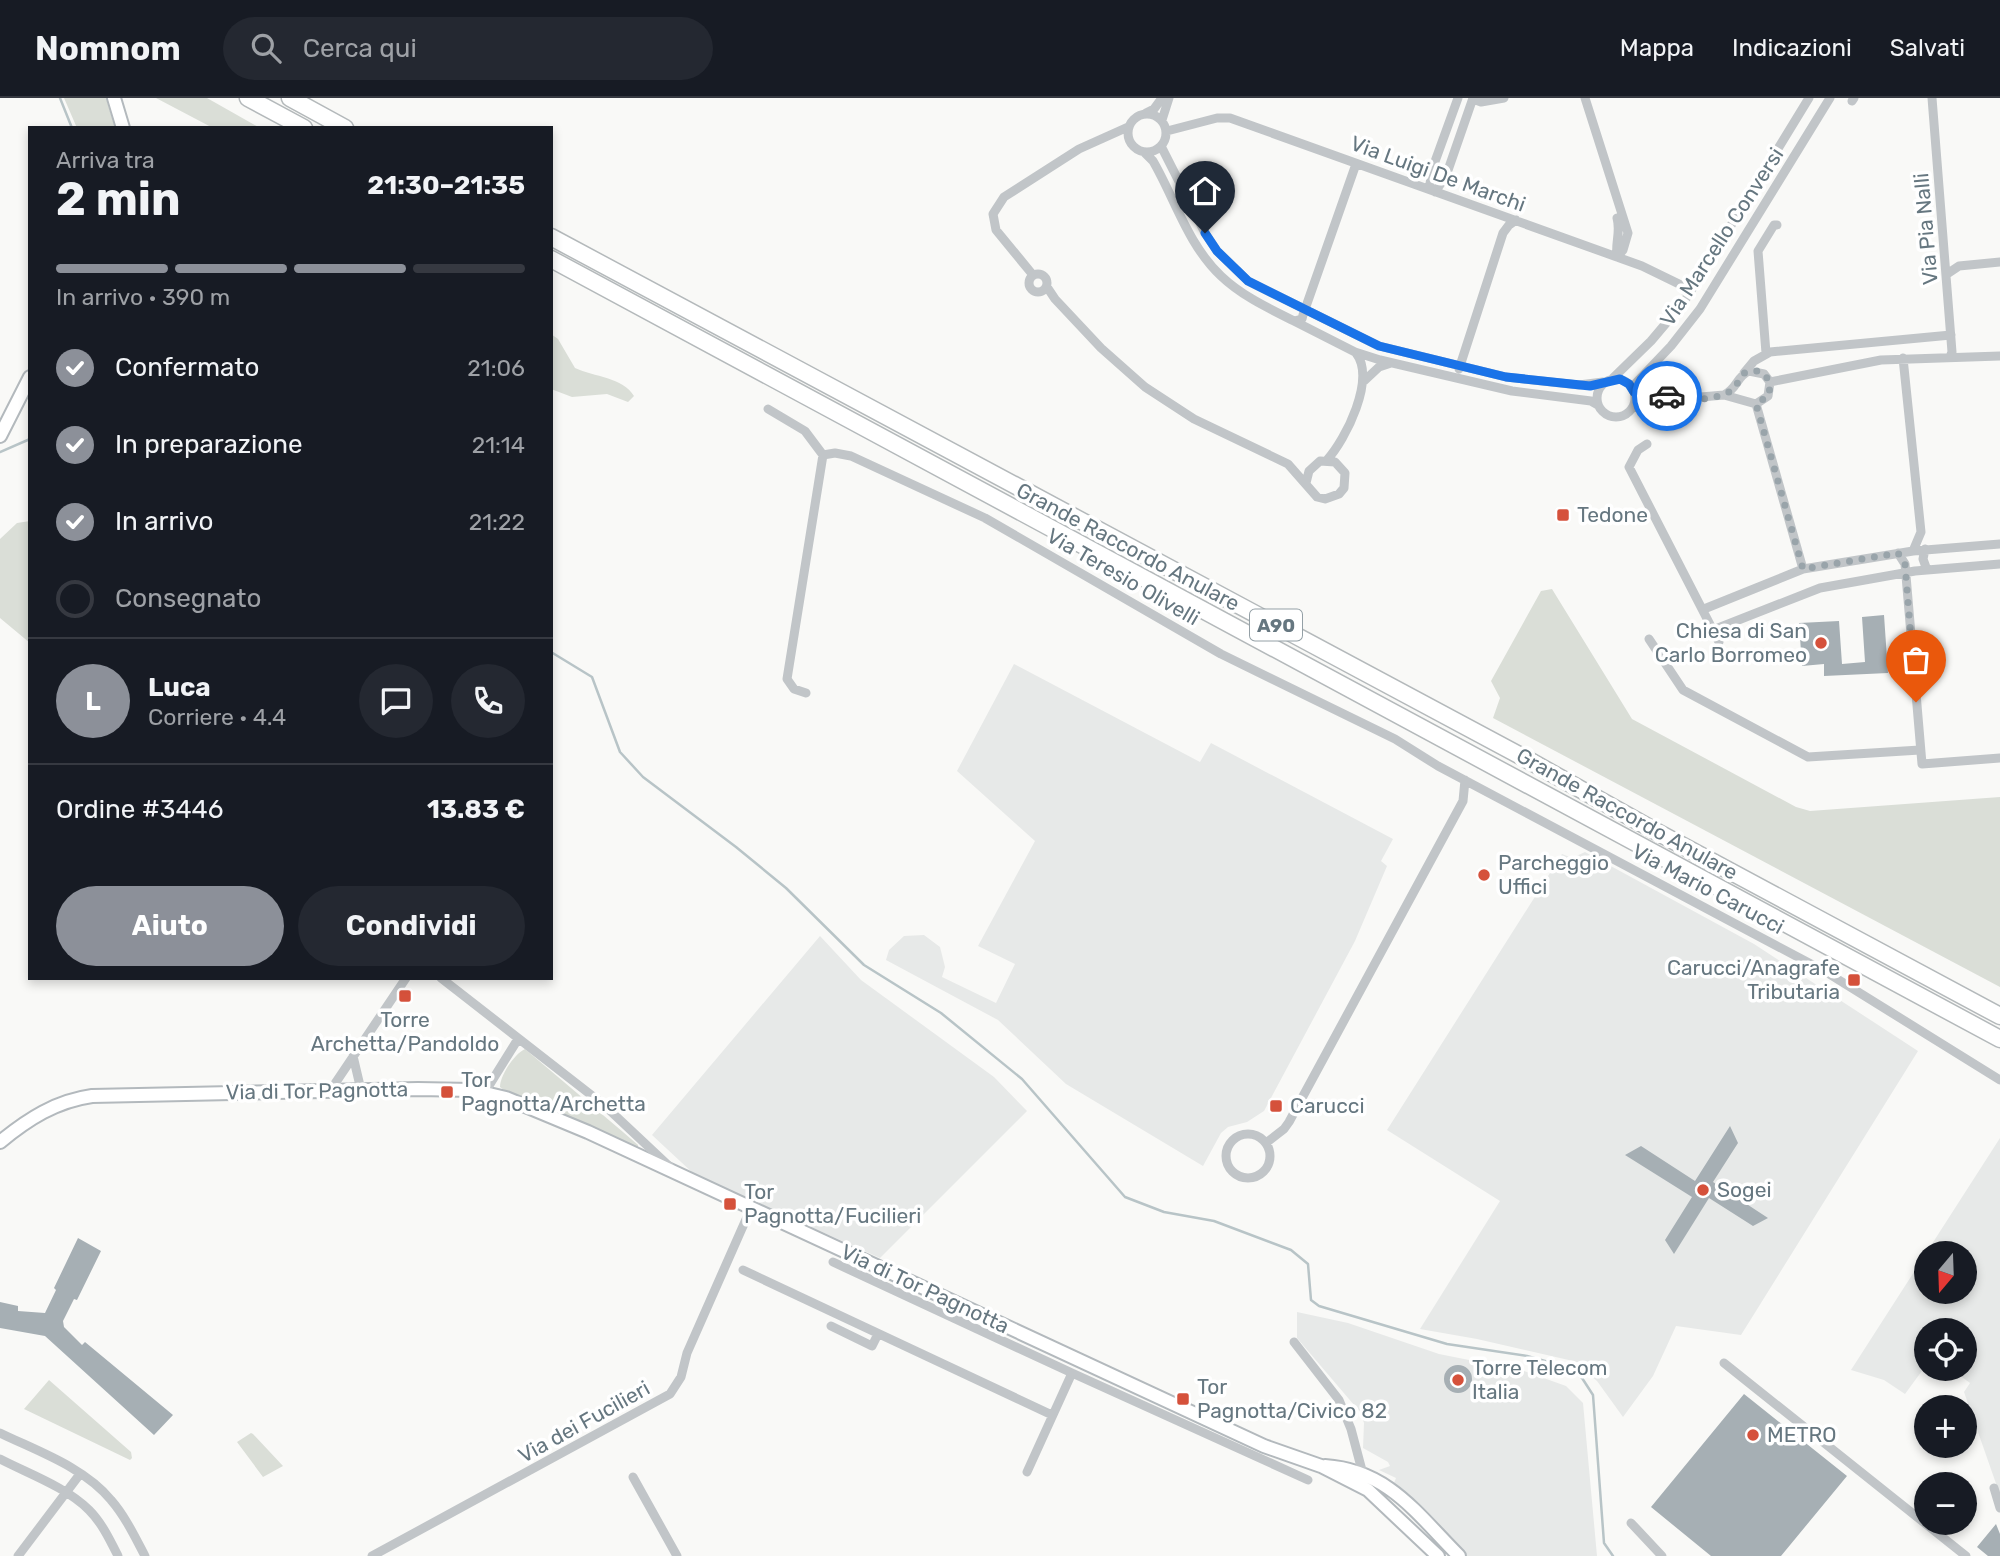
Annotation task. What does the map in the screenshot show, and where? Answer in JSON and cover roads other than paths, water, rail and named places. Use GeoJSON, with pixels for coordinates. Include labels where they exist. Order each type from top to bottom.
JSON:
{"type":"FeatureCollection","features":[{"type":"Feature","properties":{"kind":"highway"},"geometry":{"type":"LineString","coordinates":[[248,98],[300,126]]}},
{"type":"Feature","properties":{"kind":"highway"},"geometry":{"type":"LineString","coordinates":[[290,98],[341,126]]}},
{"type":"Feature","properties":{"kind":"highway","name":"Grande Raccordo Anulare"},"geometry":{"type":"LineString","coordinates":[[553,238],[2000,1016]]}},
{"type":"Feature","properties":{"kind":"highway","name":"Grande Raccordo Anulare"},"geometry":{"type":"LineString","coordinates":[[553,261],[2000,1039]]}},
{"type":"Feature","properties":{"kind":"street"},"geometry":{"type":"LineString","coordinates":[[114,98],[122,126]]}},
{"type":"Feature","properties":{"kind":"street"},"geometry":{"type":"LineString","coordinates":[[1033,275],[996,230],[993,221],[996,207],[1004,197],[1032,178],[1128,127],[1135,117],[1154,109],[1162,98]]}},
{"type":"Feature","properties":{"kind":"street"},"geometry":{"type":"LineString","coordinates":[[1162,120],[1169,98]]}},
{"type":"Feature","properties":{"kind":"street"},"geometry":{"type":"LineString","coordinates":[[1432,190],[1433,167],[1458,98]]}},
{"type":"Feature","properties":{"kind":"street"},"geometry":{"type":"LineString","coordinates":[[1432,190],[1446,176],[1473,99],[1481,102],[1504,98]]}},
{"type":"Feature","properties":{"kind":"street","name":"Via Marcello Conversi"},"geometry":{"type":"LineString","coordinates":[[1614,378],[1651,341],[1688,295],[1809,98]]}},
{"type":"Feature","properties":{"kind":"street","name":"Via Marcello Conversi"},"geometry":{"type":"LineString","coordinates":[[1633,389],[1700,309],[1830,98]]}},
{"type":"Feature","properties":{"kind":"street","name":"Via Pia Nalli"},"geometry":{"type":"LineString","coordinates":[[1932,98],[1947,274],[1952,352],[1950,357]]}},
{"type":"Feature","properties":{"kind":"street"},"geometry":{"type":"LineString","coordinates":[[1585,99],[1628,233],[1623,250],[1617,257]]}},
{"type":"Feature","properties":{"kind":"street"},"geometry":{"type":"LineString","coordinates":[[1146,113],[1162,120],[1167,131],[1161,146],[1205,233],[1217,251],[1248,281],[1379,346],[1506,377],[1590,386],[1614,378],[1625,380],[1633,389],[1676,399]]}},
{"type":"Feature","properties":{"kind":"street"},"geometry":{"type":"LineString","coordinates":[[1452,114],[1466,119]]}},
{"type":"Feature","properties":{"kind":"street","name":"Via Luigi De Marchi"},"geometry":{"type":"LineString","coordinates":[[1167,131],[1217,118],[1230,118],[1659,273],[1679,284],[1688,295]]}},
{"type":"Feature","properties":{"kind":"street"},"geometry":{"type":"LineString","coordinates":[[1128,127],[1132,145]]}},
{"type":"Feature","properties":{"kind":"street"},"geometry":{"type":"LineString","coordinates":[[1093,144],[1116,140],[1144,152],[1156,167],[1205,259],[1221,277],[1248,298],[1355,352],[1511,391],[1591,401],[1612,417],[1623,415],[1632,408],[1676,399],[1724,395],[1756,404]]}},
{"type":"Feature","properties":{"kind":"street"},"geometry":{"type":"LineString","coordinates":[[1144,152],[1161,146]]}},
{"type":"Feature","properties":{"kind":"street"},"geometry":{"type":"LineString","coordinates":[[1294,321],[1302,319],[1356,164]]}},
{"type":"Feature","properties":{"kind":"street"},"geometry":{"type":"LineString","coordinates":[[1450,377],[1457,373],[1460,366],[1503,233],[1516,220]]}},
{"type":"Feature","properties":{"kind":"street"},"geometry":{"type":"LineString","coordinates":[[1766,353],[1758,251],[1777,225]]}},
{"type":"Feature","properties":{"kind":"street"},"geometry":{"type":"LineString","coordinates":[[1947,274],[1959,266],[2000,262]]}},
{"type":"Feature","properties":{"kind":"street"},"geometry":{"type":"LineString","coordinates":[[1045,289],[1034,292],[1029,281],[1033,275],[1045,276],[1045,289],[1121,367],[1168,404],[1288,464],[1317,497],[1332,498],[1344,488],[1345,473],[1341,467],[1327,460]]}},
{"type":"Feature","properties":{"kind":"street"},"geometry":{"type":"LineString","coordinates":[[1724,395],[1737,386],[1754,360],[1766,353],[1951,335]]}},
{"type":"Feature","properties":{"kind":"street"},"geometry":{"type":"LineString","coordinates":[[1341,467],[1342,443],[1364,381],[1361,360],[1355,352]]}},
{"type":"Feature","properties":{"kind":"street"},"geometry":{"type":"LineString","coordinates":[[1770,382],[1855,363],[1903,358],[2000,356]]}},
{"type":"Feature","properties":{"kind":"street"},"geometry":{"type":"LineString","coordinates":[[1903,358],[1921,532],[1913,551]]}},
{"type":"Feature","properties":{"kind":"street"},"geometry":{"type":"LineString","coordinates":[[1364,381],[1380,367],[1391,363]]}},
{"type":"Feature","properties":{"kind":"street"},"geometry":{"type":"LineString","coordinates":[[1744,373],[1759,372],[1770,382]]}},
{"type":"Feature","properties":{"kind":"street"},"geometry":{"type":"LineString","coordinates":[[0,436],[28,381]]}},
{"type":"Feature","properties":{"kind":"street"},"geometry":{"type":"LineString","coordinates":[[1598,405],[1597,393],[1603,382]]}},
{"type":"Feature","properties":{"kind":"street"},"geometry":{"type":"LineString","coordinates":[[1756,404],[1768,396],[1770,382]]}},
{"type":"Feature","properties":{"kind":"street"},"geometry":{"type":"LineString","coordinates":[[1737,386],[1742,399]]}},
{"type":"Feature","properties":{"kind":"street"},"geometry":{"type":"LineString","coordinates":[[1632,408],[1633,389]]}},
{"type":"Feature","properties":{"kind":"street"},"geometry":{"type":"LineString","coordinates":[[1756,404],[1803,569]]}},
{"type":"Feature","properties":{"kind":"street"},"geometry":{"type":"LineString","coordinates":[[768,409],[805,431],[823,455],[787,679],[794,689],[806,693]]}},
{"type":"Feature","properties":{"kind":"street"},"geometry":{"type":"LineString","coordinates":[[1288,464],[1314,465],[1327,460],[1342,443]]}},
{"type":"Feature","properties":{"kind":"street"},"geometry":{"type":"LineString","coordinates":[[1647,444],[1639,450],[1629,467],[1719,642]]}},
{"type":"Feature","properties":{"kind":"street","name":"Via Teresio Olivelli"},"geometry":{"type":"LineString","coordinates":[[823,455],[835,453],[851,456],[985,518],[1221,654],[1395,739],[1465,780]]}},
{"type":"Feature","properties":{"kind":"street"},"geometry":{"type":"LineString","coordinates":[[1306,483],[1314,465]]}},
{"type":"Feature","properties":{"kind":"street"},"geometry":{"type":"LineString","coordinates":[[1704,609],[1803,569],[1925,549],[2000,544]]}},
{"type":"Feature","properties":{"kind":"street"},"geometry":{"type":"LineString","coordinates":[[1925,549],[1923,559],[1927,570]]}},
{"type":"Feature","properties":{"kind":"street"},"geometry":{"type":"LineString","coordinates":[[1898,553],[1905,562],[1922,764],[2000,758]]}},
{"type":"Feature","properties":{"kind":"street"},"geometry":{"type":"LineString","coordinates":[[1713,630],[1813,590],[1905,572],[2000,564]]}},
{"type":"Feature","properties":{"kind":"street"},"geometry":{"type":"LineString","coordinates":[[1649,639],[1683,690],[1808,757],[1920,750]]}},
{"type":"Feature","properties":{"kind":"street"},"geometry":{"type":"LineString","coordinates":[[1266,1143],[1284,1129],[1293,1116],[1463,800],[1465,780]]}},
{"type":"Feature","properties":{"kind":"street","name":"Via Mario Carucci"},"geometry":{"type":"LineString","coordinates":[[1465,780],[1826,972],[2000,1080]]}},
{"type":"Feature","properties":{"kind":"street"},"geometry":{"type":"LineString","coordinates":[[330,1091],[405,980]]}},
{"type":"Feature","properties":{"kind":"street"},"geometry":{"type":"LineString","coordinates":[[444,980],[604,1105],[678,1175]]}},
{"type":"Feature","properties":{"kind":"street"},"geometry":{"type":"LineString","coordinates":[[485,1092],[518,1039]]}},
{"type":"Feature","properties":{"kind":"street"},"geometry":{"type":"LineString","coordinates":[[353,1056],[361,1090]]}},
{"type":"Feature","properties":{"kind":"street","name":"Via di Tor Pagnotta"},"geometry":{"type":"LineString","coordinates":[[0,1142],[44,1111],[84,1097],[361,1090],[457,1089],[485,1092],[534,1108],[1264,1446],[1321,1466],[1368,1490],[1438,1556]]}},
{"type":"Feature","properties":{"kind":"street"},"geometry":{"type":"LineString","coordinates":[[1251,1135],[1266,1143],[1269,1161],[1260,1175],[1245,1178],[1229,1168],[1227,1151],[1236,1138],[1251,1135]]}},
{"type":"Feature","properties":{"kind":"street","name":"Via dei Fucilieri"},"geometry":{"type":"LineString","coordinates":[[372,1556],[670,1394],[681,1377],[687,1353],[751,1208]]}},
{"type":"Feature","properties":{"kind":"street"},"geometry":{"type":"LineString","coordinates":[[833,1262],[1308,1480]]}},
{"type":"Feature","properties":{"kind":"street"},"geometry":{"type":"LineString","coordinates":[[743,1270],[1052,1415]]}},
{"type":"Feature","properties":{"kind":"street"},"geometry":{"type":"LineString","coordinates":[[831,1326],[872,1346],[878,1334]]}},
{"type":"Feature","properties":{"kind":"street"},"geometry":{"type":"LineString","coordinates":[[1294,1342],[1339,1400],[1351,1429],[1368,1490]]}},
{"type":"Feature","properties":{"kind":"street"},"geometry":{"type":"LineString","coordinates":[[1724,1363],[1966,1556]]}},
{"type":"Feature","properties":{"kind":"street"},"geometry":{"type":"LineString","coordinates":[[1027,1472],[1072,1373]]}},
{"type":"Feature","properties":{"kind":"street"},"geometry":{"type":"LineString","coordinates":[[0,1433],[80,1474],[114,1503],[145,1556]]}},
{"type":"Feature","properties":{"kind":"street"},"geometry":{"type":"LineString","coordinates":[[0,1459],[66,1494],[96,1518],[118,1556]]}},
{"type":"Feature","properties":{"kind":"street","name":"Via di Tor Pagnotta"},"geometry":{"type":"LineString","coordinates":[[1321,1466],[1362,1472],[1390,1488],[1459,1556]]}},
{"type":"Feature","properties":{"kind":"street"},"geometry":{"type":"LineString","coordinates":[[18,1556],[80,1474]]}},
{"type":"Feature","properties":{"kind":"street"},"geometry":{"type":"LineString","coordinates":[[633,1476],[677,1556]]}},
{"type":"Feature","properties":{"kind":"street"},"geometry":{"type":"LineString","coordinates":[[1994,1488],[2000,1508]]}},
{"type":"Feature","properties":{"kind":"street"},"geometry":{"type":"LineString","coordinates":[[1631,1523],[1662,1556]]}},
{"type":"Feature","properties":{"kind":"waterway"},"geometry":{"type":"LineString","coordinates":[[60,98],[71,126]]}},
{"type":"Feature","properties":{"kind":"waterway"},"geometry":{"type":"LineString","coordinates":[[0,452],[28,440]]}},
{"type":"Feature","properties":{"kind":"waterway"},"geometry":{"type":"LineString","coordinates":[[553,653],[592,677],[620,752],[643,777],[786,888],[864,965],[941,1013],[1022,1079],[1125,1197],[1164,1212],[1214,1221],[1291,1250],[1308,1264],[1311,1300],[1319,1306],[1447,1344],[1527,1356],[1563,1366],[1582,1378],[1593,1395],[1604,1543],[1613,1556]]}},
{"type":"Feature","properties":{"kind":"place","name":"Tedone"},"geometry":{"type":"Point","coordinates":[1563,515]}},
{"type":"Feature","properties":{"kind":"place","name":"Chiesa di San Carlo Borromeo"},"geometry":{"type":"Point","coordinates":[1821,643]}},
{"type":"Feature","properties":{"kind":"place","name":"Parcheggio Uffici"},"geometry":{"type":"Point","coordinates":[1484,875]}},
{"type":"Feature","properties":{"kind":"place","name":"Carucci/Anagrafe Tributaria"},"geometry":{"type":"Point","coordinates":[1854,980]}},
{"type":"Feature","properties":{"kind":"place","name":"Torre Archetta/Pandoldo"},"geometry":{"type":"Point","coordinates":[405,996]}},
{"type":"Feature","properties":{"kind":"place","name":"Tor Pagnotta/Archetta"},"geometry":{"type":"Point","coordinates":[447,1092]}},
{"type":"Feature","properties":{"kind":"place","name":"Carucci"},"geometry":{"type":"Point","coordinates":[1276,1106]}},
{"type":"Feature","properties":{"kind":"place","name":"Sogei"},"geometry":{"type":"Point","coordinates":[1703,1190]}},
{"type":"Feature","properties":{"kind":"place","name":"Tor Pagnotta/Fucilieri"},"geometry":{"type":"Point","coordinates":[730,1204]}},
{"type":"Feature","properties":{"kind":"place","name":"Torre Telecom Italia"},"geometry":{"type":"Point","coordinates":[1458,1380]}},
{"type":"Feature","properties":{"kind":"place","name":"Tor Pagnotta/Civico 82"},"geometry":{"type":"Point","coordinates":[1183,1399]}},
{"type":"Feature","properties":{"kind":"place","name":"METRO"},"geometry":{"type":"Point","coordinates":[1753,1435]}}]}
